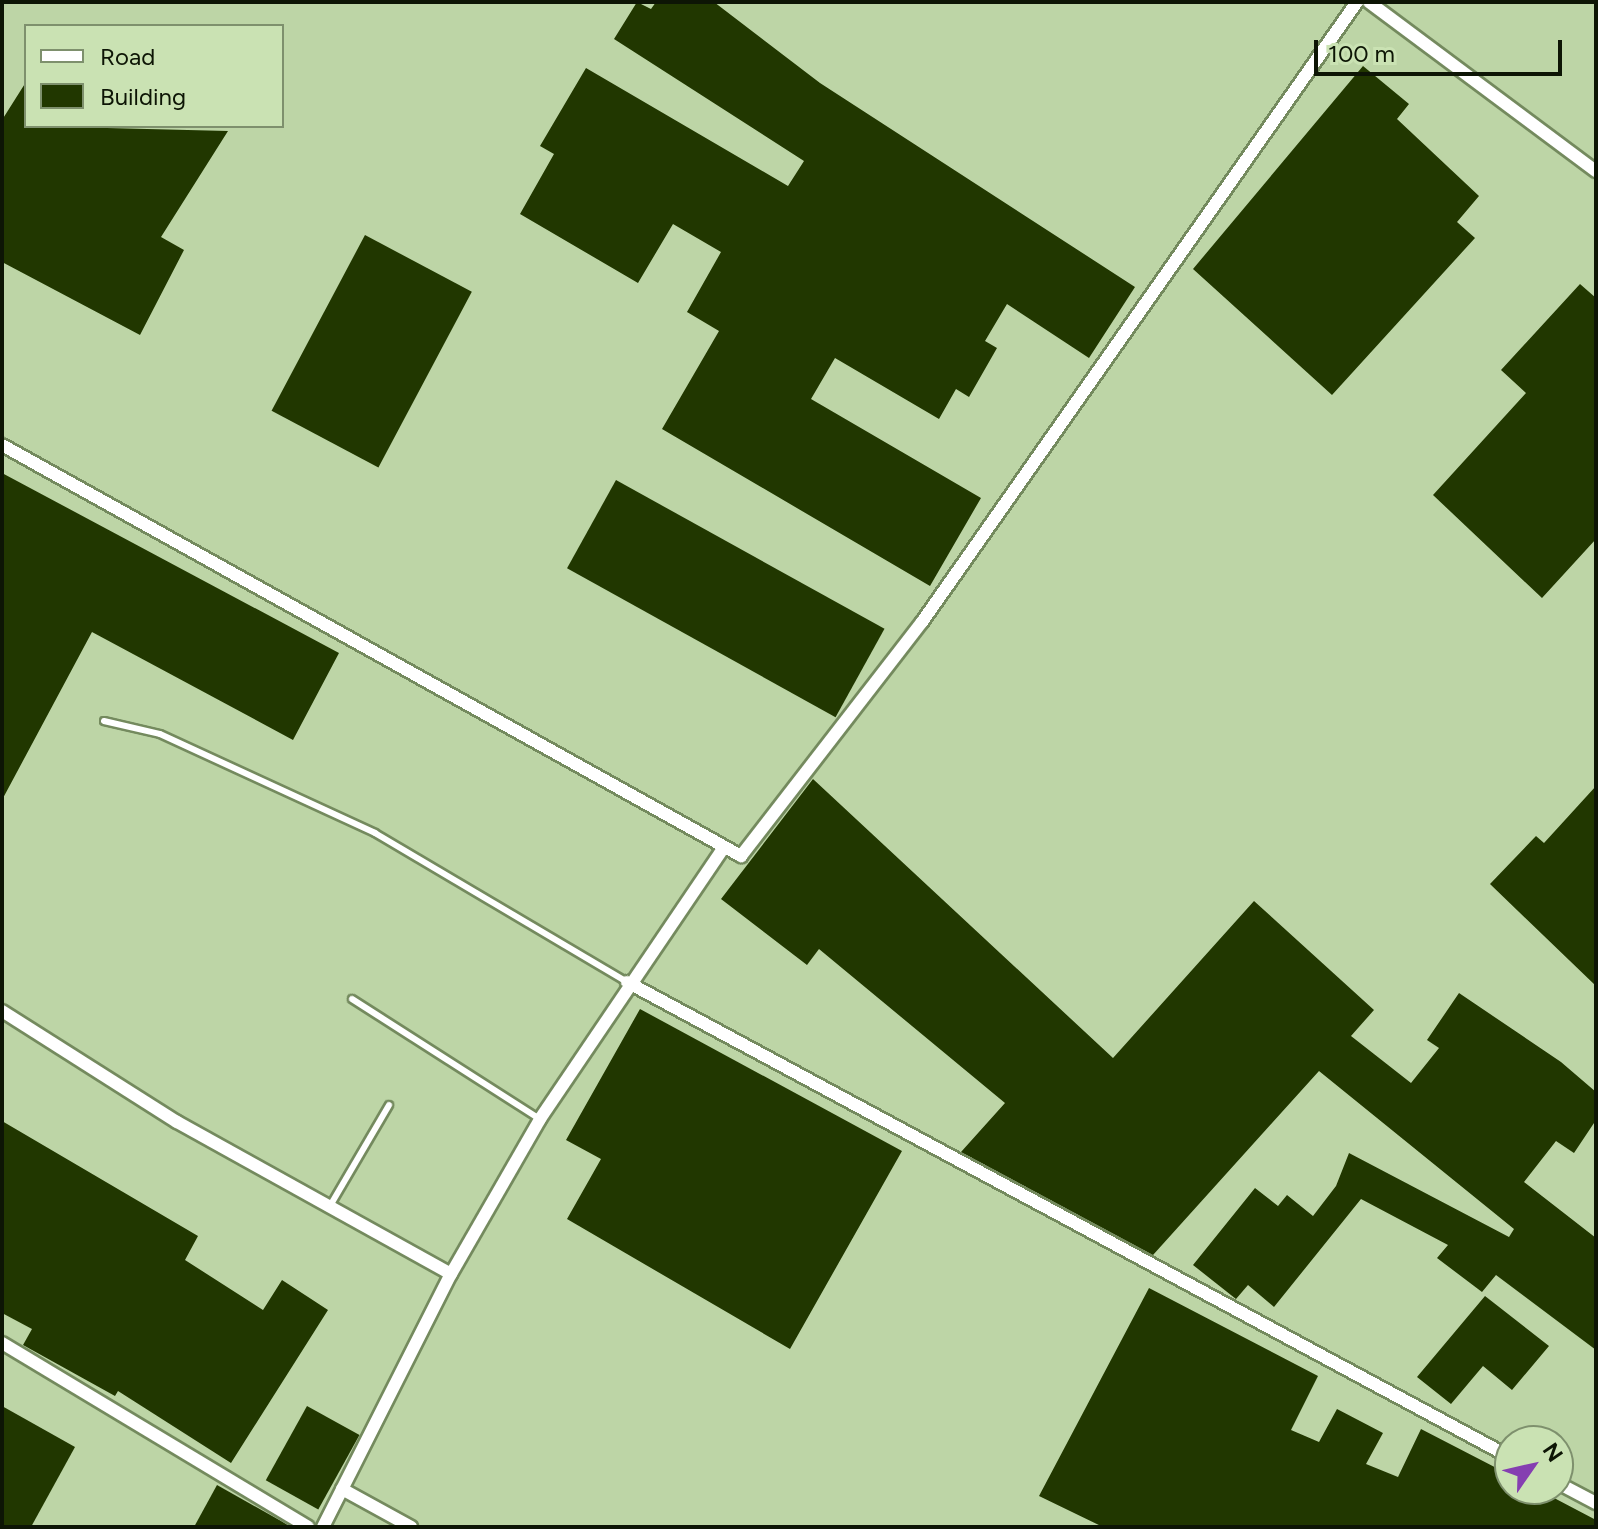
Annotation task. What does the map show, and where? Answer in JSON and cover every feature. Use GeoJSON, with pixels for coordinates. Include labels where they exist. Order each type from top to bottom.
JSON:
{"type":"FeatureCollection","features":[{"type":"Feature","properties":{"kind":"street"},"geometry":{"type":"LineString","coordinates":[[2,445],[741,856],[922,622],[1357,2]]}},
{"type":"Feature","properties":{"kind":"street"},"geometry":{"type":"LineString","coordinates":[[1369,2],[1596,171]]}},
{"type":"Feature","properties":{"kind":"street"},"geometry":{"type":"LineString","coordinates":[[323,1527],[451,1274],[540,1119],[627,982],[724,847]]}},
{"type":"Feature","properties":{"kind":"street"},"geometry":{"type":"LineString","coordinates":[[627,982],[1494,1448]]}},
{"type":"Feature","properties":{"kind":"street"},"geometry":{"type":"LineString","coordinates":[[2,1011],[330,1207],[451,1274]]}},
{"type":"Feature","properties":{"kind":"street"},"geometry":{"type":"LineString","coordinates":[[2,1343],[308,1527]]}},
{"type":"Feature","properties":{"kind":"street"},"geometry":{"type":"LineString","coordinates":[[342,1489],[411,1527]]}},
{"type":"Feature","properties":{"kind":"street"},"geometry":{"type":"LineString","coordinates":[[1574,1491],[1596,1503]]}},
{"type":"Feature","properties":{"kind":"lane"},"geometry":{"type":"LineString","coordinates":[[104,721],[160,734],[375,833],[627,982]]}},
{"type":"Feature","properties":{"kind":"lane"},"geometry":{"type":"LineString","coordinates":[[352,999],[540,1119]]}},
{"type":"Feature","properties":{"kind":"lane"},"geometry":{"type":"LineString","coordinates":[[330,1207],[389,1105]]}},
{"type":"Feature","properties":{"kind":"building"},"geometry":{"type":"Polygon","coordinates":[[[637,2],[651,9],[656,2],[714,2],[820,83],[1135,287],[1089,358],[1007,304],[985,341],[997,348],[969,397],[956,389],[939,419],[835,358],[811,399],[981,498],[930,586],[662,429],[719,331],[687,312],[721,252],[673,224],[638,283],[520,214],[554,154],[540,146],[586,68],[788,186],[804,161],[614,39],[637,2]]]}},
{"type":"Feature","properties":{"kind":"building"},"geometry":{"type":"Polygon","coordinates":[[[1363,66],[1409,104],[1397,119],[1479,196],[1457,222],[1475,238],[1332,395],[1193,269],[1363,66]]]}},
{"type":"Feature","properties":{"kind":"building"},"geometry":{"type":"Polygon","coordinates":[[[24,85],[24,128],[228,131],[161,237],[184,250],[140,335],[2,262],[2,120],[24,85]]]}},
{"type":"Feature","properties":{"kind":"building"},"geometry":{"type":"Polygon","coordinates":[[[365,235],[472,292],[378,468],[272,411],[365,235]]]}},
{"type":"Feature","properties":{"kind":"building"},"geometry":{"type":"Polygon","coordinates":[[[1580,284],[1596,298],[1596,539],[1542,598],[1433,495],[1526,393],[1501,370],[1580,284]]]}},
{"type":"Feature","properties":{"kind":"building"},"geometry":{"type":"Polygon","coordinates":[[[2,473],[339,653],[293,740],[92,632],[2,800],[2,473]]]}},
{"type":"Feature","properties":{"kind":"building"},"geometry":{"type":"Polygon","coordinates":[[[616,480],[885,629],[836,717],[567,568],[616,480]]]}},
{"type":"Feature","properties":{"kind":"building"},"geometry":{"type":"Polygon","coordinates":[[[813,779],[1113,1058],[1254,901],[1374,1010],[1351,1036],[1411,1083],[1439,1048],[1427,1040],[1459,993],[1561,1062],[1596,1092],[1596,1120],[1574,1153],[1556,1141],[1524,1182],[1596,1238],[1596,1350],[1496,1275],[1482,1292],[1437,1258],[1448,1245],[1361,1199],[1274,1307],[1248,1285],[1236,1299],[1193,1265],[1255,1188],[1278,1206],[1287,1195],[1313,1216],[1336,1186],[1349,1153],[1509,1237],[1514,1229],[1319,1071],[1153,1255],[961,1152],[1005,1103],[819,949],[807,965],[721,899],[813,779]]]}},
{"type":"Feature","properties":{"kind":"building"},"geometry":{"type":"Polygon","coordinates":[[[1596,786],[1596,986],[1490,884],[1536,836],[1544,843],[1596,786]]]}},
{"type":"Feature","properties":{"kind":"building"},"geometry":{"type":"Polygon","coordinates":[[[640,1009],[902,1151],[790,1349],[567,1219],[601,1159],[566,1140],[640,1009]]]}},
{"type":"Feature","properties":{"kind":"building"},"geometry":{"type":"Polygon","coordinates":[[[2,1121],[198,1236],[185,1260],[263,1310],[282,1280],[328,1310],[231,1463],[118,1391],[115,1396],[23,1345],[32,1329],[2,1313],[2,1121]]]}},
{"type":"Feature","properties":{"kind":"building"},"geometry":{"type":"Polygon","coordinates":[[[1149,1288],[1318,1376],[1291,1430],[1319,1442],[1337,1409],[1383,1433],[1366,1464],[1398,1477],[1421,1429],[1494,1467],[1494,1505],[1567,1505],[1596,1520],[1596,1527],[1103,1527],[1039,1496],[1149,1288]]]}},
{"type":"Feature","properties":{"kind":"building"},"geometry":{"type":"Polygon","coordinates":[[[1485,1296],[1549,1346],[1512,1390],[1483,1366],[1451,1404],[1417,1377],[1485,1296]]]}},
{"type":"Feature","properties":{"kind":"building"},"geometry":{"type":"Polygon","coordinates":[[[2,1406],[75,1447],[31,1527],[2,1527],[2,1406]]]}},
{"type":"Feature","properties":{"kind":"building"},"geometry":{"type":"Polygon","coordinates":[[[307,1406],[359,1435],[318,1509],[266,1480],[307,1406]]]}},
{"type":"Feature","properties":{"kind":"building"},"geometry":{"type":"Polygon","coordinates":[[[217,1485],[281,1521],[291,1527],[194,1527],[217,1485]]]}}]}
